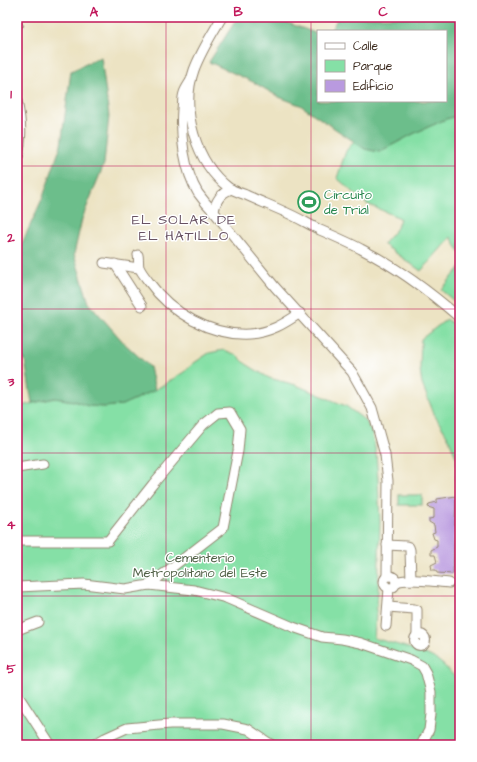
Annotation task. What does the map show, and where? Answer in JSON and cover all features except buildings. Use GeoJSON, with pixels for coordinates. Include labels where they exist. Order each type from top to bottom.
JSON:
{"type":"FeatureCollection","features":[{"type":"Feature","properties":{"kind":"street"},"geometry":{"type":"LineString","coordinates":[[222,17],[203,51],[184,94],[181,117],[182,137],[190,175],[198,192],[206,204],[275,287],[352,372],[372,408],[385,455],[387,468],[387,576],[395,578],[388,607],[386,626]]}},
{"type":"Feature","properties":{"kind":"street"},"geometry":{"type":"LineString","coordinates":[[191,80],[191,126],[207,162],[221,180],[231,189],[285,212],[377,257],[415,282],[460,318]]}},
{"type":"Feature","properties":{"kind":"street"},"geometry":{"type":"LineString","coordinates":[[17,101],[20,116],[21,139],[17,162]]}},
{"type":"Feature","properties":{"kind":"street"},"geometry":{"type":"LineString","coordinates":[[214,212],[216,204],[220,198],[231,189]]}},
{"type":"Feature","properties":{"kind":"street"},"geometry":{"type":"LineString","coordinates":[[138,255],[139,268],[152,286],[171,305],[186,317],[206,327],[230,333],[249,334],[268,331],[286,323],[300,314]]}},
{"type":"Feature","properties":{"kind":"street"},"geometry":{"type":"LineString","coordinates":[[104,263],[139,268]]}},
{"type":"Feature","properties":{"kind":"street"},"geometry":{"type":"LineString","coordinates":[[115,264],[142,306]]}},
{"type":"Feature","properties":{"kind":"street"},"geometry":{"type":"LineString","coordinates":[[17,541],[108,541],[153,484],[203,425],[218,413],[230,412],[240,429],[238,451],[223,528],[149,585]]}},
{"type":"Feature","properties":{"kind":"street"},"geometry":{"type":"LineString","coordinates":[[17,468],[43,464]]}},
{"type":"Feature","properties":{"kind":"street"},"geometry":{"type":"LineString","coordinates":[[387,545],[409,547],[411,580]]}},
{"type":"Feature","properties":{"kind":"street"},"geometry":{"type":"LineString","coordinates":[[393,585],[401,580],[449,583]]}},
{"type":"Feature","properties":{"kind":"street"},"geometry":{"type":"LineString","coordinates":[[17,587],[84,584],[125,589],[149,585],[194,590],[226,598],[293,627],[322,637],[361,643],[411,660],[422,666],[426,673],[431,692],[429,730],[421,745]]}},
{"type":"Feature","properties":{"kind":"street"},"geometry":{"type":"LineString","coordinates":[[388,607],[417,610],[418,634]]}},
{"type":"Feature","properties":{"kind":"street"},"geometry":{"type":"LineString","coordinates":[[17,630],[38,622]]}},
{"type":"Feature","properties":{"kind":"street"},"geometry":{"type":"LineString","coordinates":[[17,694],[50,745]]}},
{"type":"Feature","properties":{"kind":"street"},"geometry":{"type":"LineString","coordinates":[[93,745],[127,728],[170,724],[223,724],[248,729],[272,745]]}},
{"type":"Feature","properties":{"kind":"green space"},"geometry":{"type":"Polygon","coordinates":[[[238,17],[274,17],[317,34],[317,102],[447,102],[447,30],[331,30],[338,17],[460,17],[460,115],[446,119],[415,133],[379,152],[365,149],[300,105],[279,97],[253,82],[209,62],[238,17]]]}},
{"type":"Feature","properties":{"kind":"green space"},"geometry":{"type":"Polygon","coordinates":[[[101,57],[109,116],[104,164],[82,219],[74,254],[89,303],[124,343],[150,367],[155,390],[122,405],[105,407],[88,406],[74,401],[55,398],[32,403],[25,360],[17,349],[17,251],[19,250],[43,197],[61,145],[71,71],[101,57]]]}},
{"type":"Feature","properties":{"kind":"green space"},"geometry":{"type":"Polygon","coordinates":[[[460,115],[460,253],[451,237],[421,271],[383,244],[397,228],[400,218],[367,204],[337,178],[346,151],[354,141],[365,149],[379,152],[415,133],[446,119],[460,115]]]}},
{"type":"Feature","properties":{"kind":"green space"},"geometry":{"type":"Polygon","coordinates":[[[460,268],[460,306],[441,290],[460,268]]]}},
{"type":"Feature","properties":{"kind":"green space"},"geometry":{"type":"Polygon","coordinates":[[[447,319],[460,331],[460,491],[458,490],[456,482],[457,459],[448,437],[435,416],[422,384],[420,369],[421,339],[447,319]]]}},
{"type":"Feature","properties":{"kind":"green space","name":"Cementerio Metropolitano del Este"},"geometry":{"type":"Polygon","coordinates":[[[224,350],[237,355],[246,364],[269,378],[296,385],[346,406],[366,421],[372,434],[376,453],[380,522],[378,592],[374,638],[427,655],[441,663],[455,677],[460,673],[460,745],[17,745],[17,408],[55,398],[74,401],[88,406],[105,407],[122,405],[155,390],[184,372],[209,353],[224,350]]]}},
{"type":"Feature","properties":{"kind":"green space"},"geometry":{"type":"Polygon","coordinates":[[[399,495],[422,495],[422,505],[399,505],[399,495]]]}},
{"type":"Feature","properties":{"kind":"place","name":"Circuito de Trial"},"geometry":{"type":"Point","coordinates":[309,202]}},
{"type":"Feature","properties":{"kind":"district","name":"EL SOLAR DE EL HATILLO"},"geometry":{"type":"Point","coordinates":[184,228]}}]}
